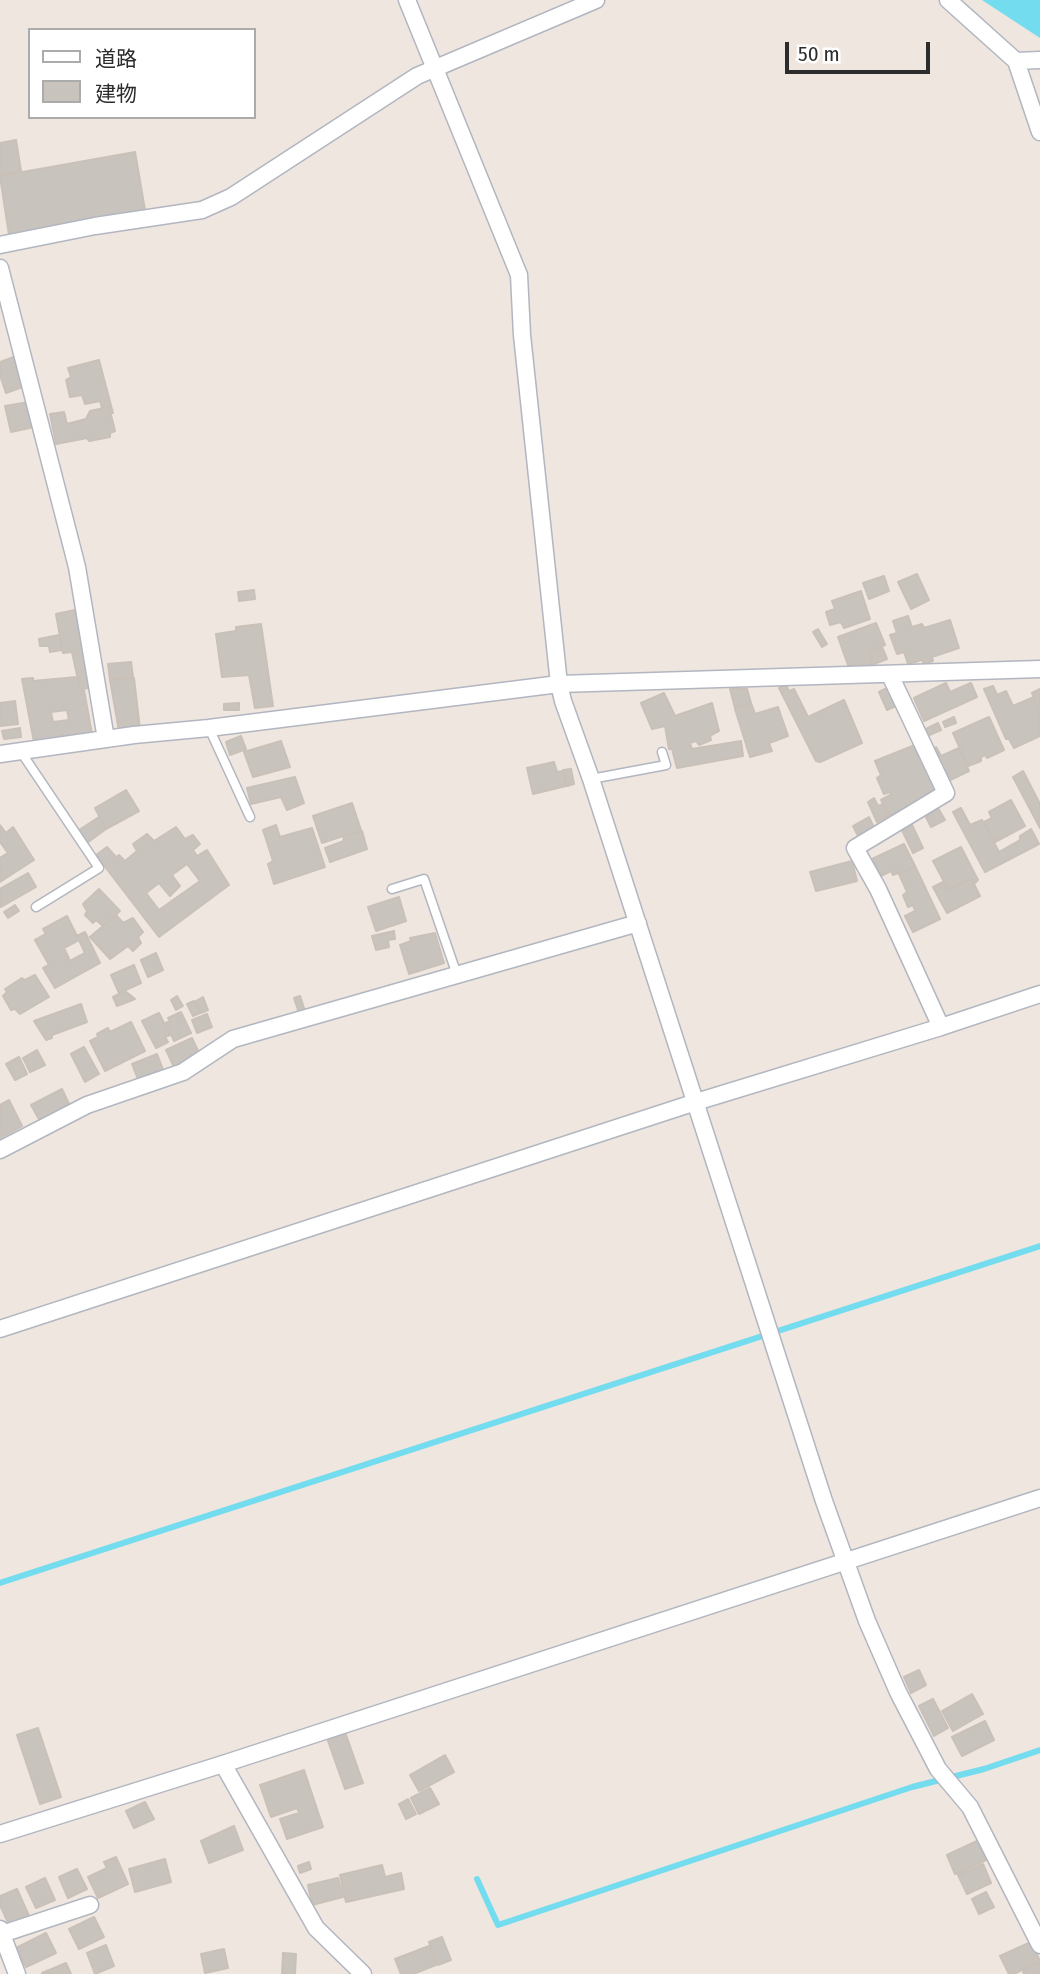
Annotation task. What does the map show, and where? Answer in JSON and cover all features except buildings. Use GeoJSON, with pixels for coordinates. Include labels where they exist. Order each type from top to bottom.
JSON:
{"type":"FeatureCollection","features":[{"type":"Feature","properties":{"kind":"street"},"geometry":{"type":"LineString","coordinates":[[408,0],[519,275],[522,335],[563,701],[591,779],[845,1561],[867,1621],[937,1769],[970,1807],[1040,1945]]}},
{"type":"Feature","properties":{"kind":"street"},"geometry":{"type":"LineString","coordinates":[[0,245],[95,226],[202,210],[218,204],[259,180],[416,76],[596,0]]}},
{"type":"Feature","properties":{"kind":"street"},"geometry":{"type":"LineString","coordinates":[[948,0],[1016,61],[1040,132]]}},
{"type":"Feature","properties":{"kind":"street"},"geometry":{"type":"LineString","coordinates":[[1016,61],[1040,60]]}},
{"type":"Feature","properties":{"kind":"street"},"geometry":{"type":"LineString","coordinates":[[0,268],[77,567],[106,738]]}},
{"type":"Feature","properties":{"kind":"street"},"geometry":{"type":"LineString","coordinates":[[0,754],[106,738],[209,728],[559,684],[1040,669]]}},
{"type":"Feature","properties":{"kind":"street"},"geometry":{"type":"LineString","coordinates":[[890,675],[946,793],[855,848],[878,889],[941,1027]]}},
{"type":"Feature","properties":{"kind":"street"},"geometry":{"type":"LineString","coordinates":[[0,1150],[87,1105],[183,1072],[233,1039],[638,923]]}},
{"type":"Feature","properties":{"kind":"street"},"geometry":{"type":"LineString","coordinates":[[0,1329],[696,1102],[1040,994]]}},
{"type":"Feature","properties":{"kind":"street"},"geometry":{"type":"LineString","coordinates":[[0,1834],[1040,1498]]}},
{"type":"Feature","properties":{"kind":"street"},"geometry":{"type":"LineString","coordinates":[[223,1764],[316,1928],[363,1974]]}},
{"type":"Feature","properties":{"kind":"street"},"geometry":{"type":"LineString","coordinates":[[17,1974],[1,1932],[90,1905]]}},
{"type":"Feature","properties":{"kind":"lane"},"geometry":{"type":"LineString","coordinates":[[209,728],[250,817]]}},
{"type":"Feature","properties":{"kind":"lane"},"geometry":{"type":"LineString","coordinates":[[21,752],[99,867],[36,906]]}},
{"type":"Feature","properties":{"kind":"lane"},"geometry":{"type":"LineString","coordinates":[[591,779],[666,765],[662,752]]}},
{"type":"Feature","properties":{"kind":"lane"},"geometry":{"type":"LineString","coordinates":[[391,888],[424,879],[457,975]]}},
{"type":"Feature","properties":{"kind":"water"},"geometry":{"type":"Polygon","coordinates":[[[982,0],[1040,0],[1040,38],[982,0]]]}},
{"type":"Feature","properties":{"kind":"waterway"},"geometry":{"type":"LineString","coordinates":[[0,1583],[1040,1246]]}},
{"type":"Feature","properties":{"kind":"waterway"},"geometry":{"type":"LineString","coordinates":[[477,1879],[498,1925],[912,1787],[984,1769],[1040,1750]]}}]}
